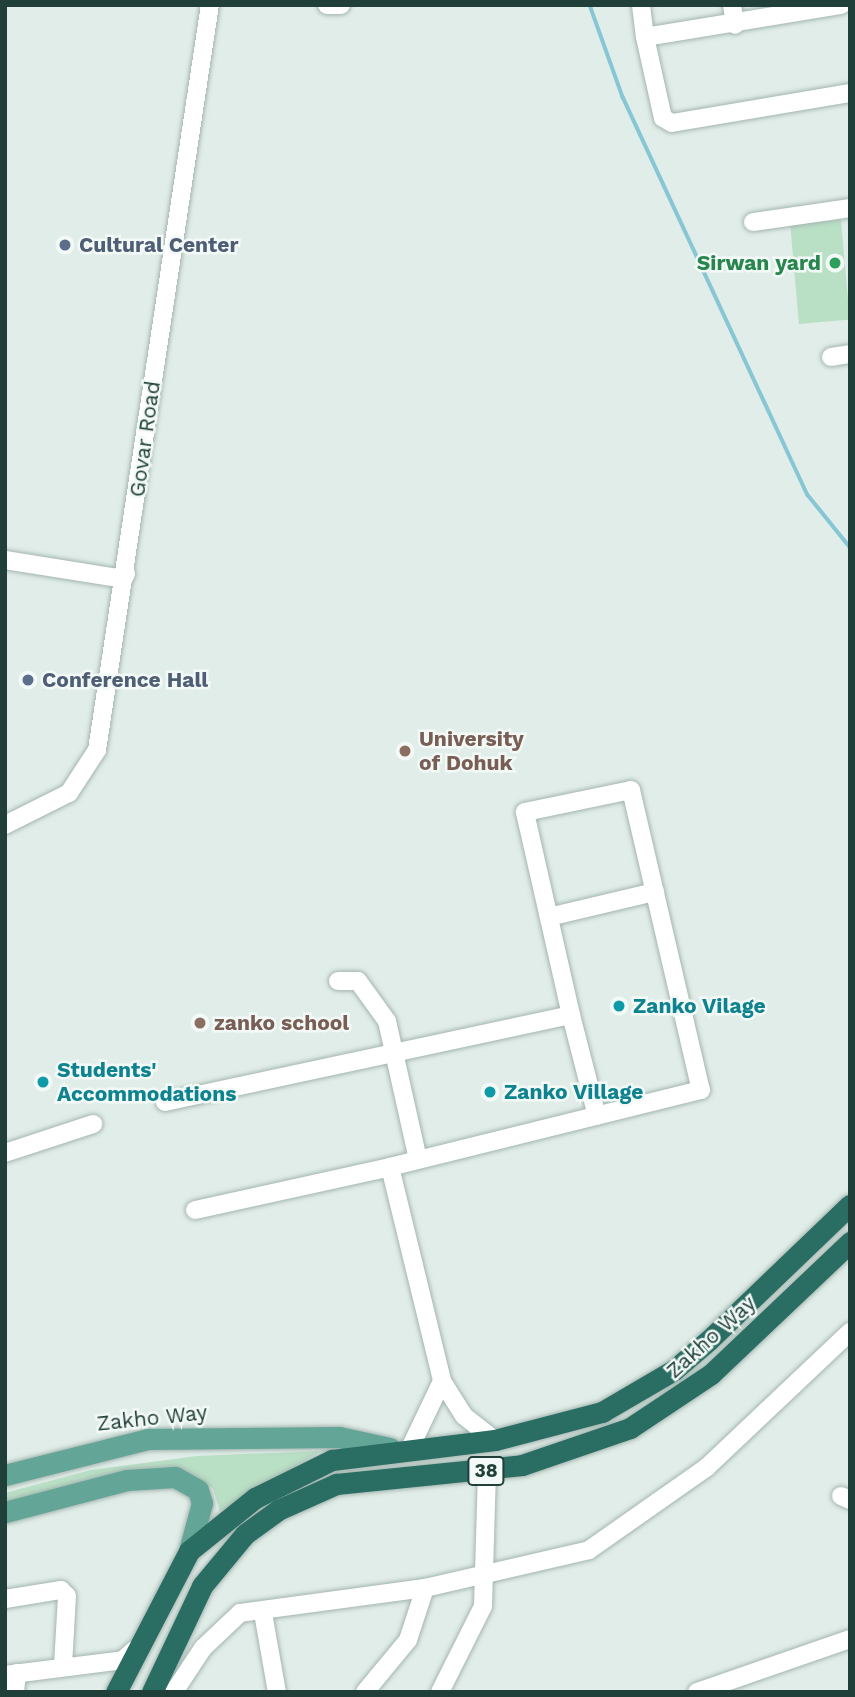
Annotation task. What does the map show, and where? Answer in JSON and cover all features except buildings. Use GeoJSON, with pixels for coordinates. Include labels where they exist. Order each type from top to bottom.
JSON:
{"type":"FeatureCollection","features":[{"type":"Feature","properties":{"kind":"highway","name":"Zakho Way"},"geometry":{"type":"LineString","coordinates":[[120,1690],[134,1650],[189,1551],[290,1477],[400,1447],[495,1440],[602,1412],[674,1370],[850,1205]]}},
{"type":"Feature","properties":{"kind":"highway","name":"Zakho Way"},"geometry":{"type":"LineString","coordinates":[[152,1692],[202,1586],[245,1534],[278,1510],[304,1494],[375,1477],[487,1471],[592,1445],[676,1401],[850,1242]]}},
{"type":"Feature","properties":{"kind":"main road","name":"Zakho Way"},"geometry":{"type":"LineString","coordinates":[[5,1475],[89,1449],[148,1439],[339,1437],[400,1447]]}},
{"type":"Feature","properties":{"kind":"main road","name":"Zakho Way"},"geometry":{"type":"LineString","coordinates":[[5,1512],[127,1480],[175,1476],[198,1490],[202,1503],[189,1551]]}},
{"type":"Feature","properties":{"kind":"street","name":"Govar Road"},"geometry":{"type":"LineString","coordinates":[[5,825],[57,802],[91,766],[126,574],[211,5]]}},
{"type":"Feature","properties":{"kind":"street"},"geometry":{"type":"LineString","coordinates":[[327,5],[341,5]]}},
{"type":"Feature","properties":{"kind":"street"},"geometry":{"type":"LineString","coordinates":[[640,5],[663,118],[672,122],[850,93]]}},
{"type":"Feature","properties":{"kind":"street"},"geometry":{"type":"LineString","coordinates":[[732,5],[735,25]]}},
{"type":"Feature","properties":{"kind":"street"},"geometry":{"type":"LineString","coordinates":[[645,37],[735,25],[841,5]]}},
{"type":"Feature","properties":{"kind":"street"},"geometry":{"type":"LineString","coordinates":[[753,222],[850,208]]}},
{"type":"Feature","properties":{"kind":"street"},"geometry":{"type":"LineString","coordinates":[[831,357],[850,354]]}},
{"type":"Feature","properties":{"kind":"street"},"geometry":{"type":"LineString","coordinates":[[5,561],[123,579],[126,574]]}},
{"type":"Feature","properties":{"kind":"street"},"geometry":{"type":"LineString","coordinates":[[195,1210],[390,1167],[597,1116],[701,1090],[631,790],[526,812],[571,1015],[597,1116]]}},
{"type":"Feature","properties":{"kind":"street"},"geometry":{"type":"LineString","coordinates":[[549,917],[655,892]]}},
{"type":"Feature","properties":{"kind":"street"},"geometry":{"type":"LineString","coordinates":[[338,981],[358,981],[373,997],[395,1053],[418,1160]]}},
{"type":"Feature","properties":{"kind":"street"},"geometry":{"type":"LineString","coordinates":[[165,1102],[571,1015]]}},
{"type":"Feature","properties":{"kind":"street"},"geometry":{"type":"LineString","coordinates":[[5,1153],[93,1124]]}},
{"type":"Feature","properties":{"kind":"street"},"geometry":{"type":"LineString","coordinates":[[390,1167],[442,1381],[464,1416],[495,1440]]}},
{"type":"Feature","properties":{"kind":"street"},"geometry":{"type":"LineString","coordinates":[[174,1692],[202,1648],[240,1613],[263,1613],[425,1588],[555,1562],[623,1531],[707,1467],[850,1332]]}},
{"type":"Feature","properties":{"kind":"street"},"geometry":{"type":"LineString","coordinates":[[400,1447],[442,1381]]}},
{"type":"Feature","properties":{"kind":"street"},"geometry":{"type":"LineString","coordinates":[[440,1692],[483,1606],[488,1574],[487,1471]]}},
{"type":"Feature","properties":{"kind":"street"},"geometry":{"type":"LineString","coordinates":[[365,1692],[408,1640],[425,1588]]}},
{"type":"Feature","properties":{"kind":"street"},"geometry":{"type":"LineString","coordinates":[[5,1599],[61,1590],[67,1595],[64,1665]]}},
{"type":"Feature","properties":{"kind":"street"},"geometry":{"type":"LineString","coordinates":[[263,1613],[277,1692]]}},
{"type":"Feature","properties":{"kind":"street"},"geometry":{"type":"LineString","coordinates":[[697,1692],[727,1685],[850,1640]]}},
{"type":"Feature","properties":{"kind":"street"},"geometry":{"type":"LineString","coordinates":[[15,1692],[11,1674],[64,1665],[123,1660],[134,1650]]}},
{"type":"Feature","properties":{"kind":"green space"},"geometry":{"type":"Polygon","coordinates":[[[841,220],[850,320],[799,324],[790,224],[841,220]]]}},
{"type":"Feature","properties":{"kind":"green space"},"geometry":{"type":"Polygon","coordinates":[[[321,1451],[220,1511],[213,1489],[186,1471],[5,1506],[5,1493],[91,1470],[197,1456],[321,1451]]]}},
{"type":"Feature","properties":{"kind":"waterway"},"geometry":{"type":"LineString","coordinates":[[590,5],[623,97],[808,495],[850,547]]}},
{"type":"Feature","properties":{"kind":"place","name":"Cultural Center"},"geometry":{"type":"Point","coordinates":[65,245]}},
{"type":"Feature","properties":{"kind":"place","name":"Sirwan yard"},"geometry":{"type":"Point","coordinates":[835,263]}},
{"type":"Feature","properties":{"kind":"place","name":"Conference Hall"},"geometry":{"type":"Point","coordinates":[28,680]}},
{"type":"Feature","properties":{"kind":"place","name":"University of Dohuk"},"geometry":{"type":"Point","coordinates":[405,751]}},
{"type":"Feature","properties":{"kind":"place","name":"Zanko Vilage"},"geometry":{"type":"Point","coordinates":[619,1006]}},
{"type":"Feature","properties":{"kind":"place","name":"zanko school"},"geometry":{"type":"Point","coordinates":[200,1023]}},
{"type":"Feature","properties":{"kind":"place","name":"Students' Accommodations"},"geometry":{"type":"Point","coordinates":[43,1082]}},
{"type":"Feature","properties":{"kind":"place","name":"Zanko Village"},"geometry":{"type":"Point","coordinates":[490,1092]}}]}
